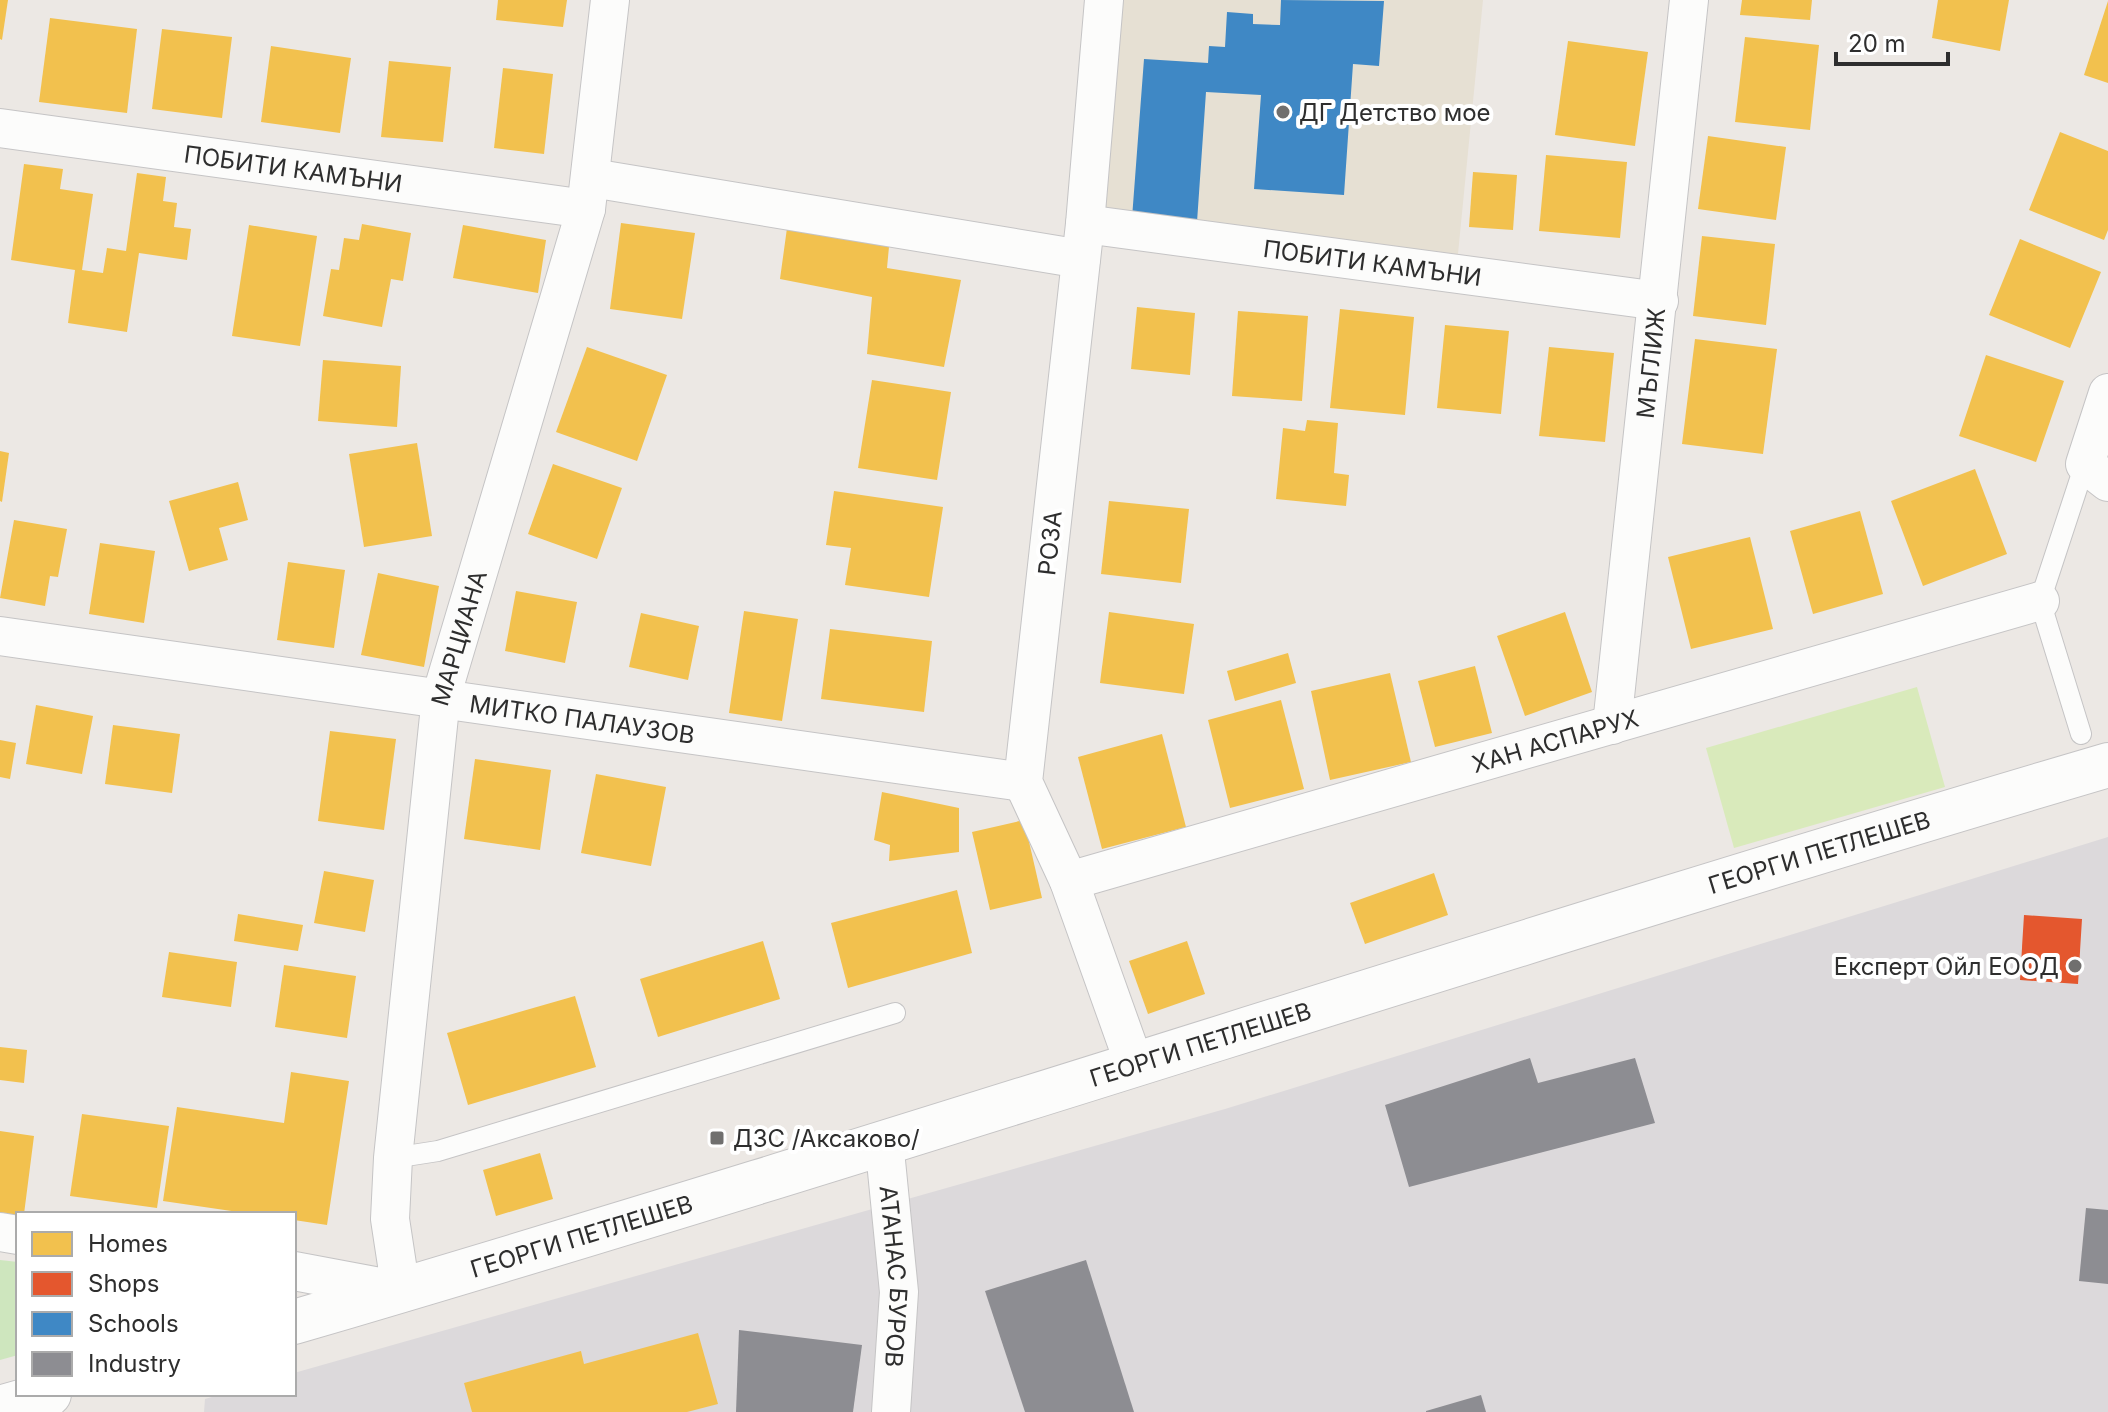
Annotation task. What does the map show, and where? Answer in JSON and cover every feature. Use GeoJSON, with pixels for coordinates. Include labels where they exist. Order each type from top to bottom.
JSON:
{"type":"FeatureCollection","features":[{"type":"Feature","properties":{"kind":"main road","name":"ГЕОРГИ ПЕТЛЕШЕВ"},"geometry":{"type":"LineString","coordinates":[[296,1321],[884,1141],[1035,1099],[1789,859],[2094,750]]}},
{"type":"Feature","properties":{"kind":"main road"},"geometry":{"type":"LineString","coordinates":[[0,1408],[42,1396]]}},
{"type":"Feature","properties":{"kind":"street","name":"МАРЦИАНА"},"geometry":{"type":"LineString","coordinates":[[401,1291],[390,1219],[393,1158],[441,697],[589,193],[610,0]]}},
{"type":"Feature","properties":{"kind":"street","name":"РОЗА"},"geometry":{"type":"LineString","coordinates":[[1023,782],[1083,242],[1104,0]]}},
{"type":"Feature","properties":{"kind":"street","name":"МЪГЛИЖ"},"geometry":{"type":"LineString","coordinates":[[1612,725],[1689,0]]}},
{"type":"Feature","properties":{"kind":"street","name":"ПОБИТИ КАМЪНИ"},"geometry":{"type":"LineString","coordinates":[[0,128],[589,193],[1659,301]]}},
{"type":"Feature","properties":{"kind":"street"},"geometry":{"type":"LineString","coordinates":[[2097,473],[2108,393]]}},
{"type":"Feature","properties":{"kind":"street","name":"ХАН АСПАРУХ"},"geometry":{"type":"LineString","coordinates":[[1069,881],[2040,601]]}},
{"type":"Feature","properties":{"kind":"street","name":"МИТКО ПАЛАУЗОВ"},"geometry":{"type":"LineString","coordinates":[[0,636],[1023,782]]}},
{"type":"Feature","properties":{"kind":"street"},"geometry":{"type":"LineString","coordinates":[[1023,782],[1069,881],[1135,1066]]}},
{"type":"Feature","properties":{"kind":"street","name":"АТАНАС БУРОВ"},"geometry":{"type":"LineString","coordinates":[[884,1141],[899,1292],[891,1412]]}},
{"type":"Feature","properties":{"kind":"street"},"geometry":{"type":"LineString","coordinates":[[296,1271],[401,1291]]}},
{"type":"Feature","properties":{"kind":"lane"},"geometry":{"type":"LineString","coordinates":[[2094,750],[2040,601],[2097,473]]}},
{"type":"Feature","properties":{"kind":"lane"},"geometry":{"type":"LineString","coordinates":[[393,1158],[438,1151],[895,1013]]}},
{"type":"Feature","properties":{"kind":"shaded area","name":"ДГ Детство мое"},"geometry":{"type":"Polygon","coordinates":[[[1104,0],[1483,0],[1456,274],[1085,224],[1104,0]]]}},
{"type":"Feature","properties":{"kind":"shaded area"},"geometry":{"type":"Polygon","coordinates":[[[2108,837],[2108,1412],[204,1412],[205,1399],[215,1396],[296,1396],[296,1372],[1225,1109],[2108,837]]]}},
{"type":"Feature","properties":{"kind":"green space"},"geometry":{"type":"Polygon","coordinates":[[[1917,687],[1945,787],[1734,848],[1706,748],[1917,687]]]}},
{"type":"Feature","properties":{"kind":"green space"},"geometry":{"type":"Polygon","coordinates":[[[0,1260],[16,1262],[16,1356],[0,1360],[0,1260]]]}},
{"type":"Feature","properties":{"kind":"building: Homes"},"geometry":{"type":"Polygon","coordinates":[[[0,0],[8,0],[2,40],[0,39],[0,0]]]}},
{"type":"Feature","properties":{"kind":"building: Homes"},"geometry":{"type":"Polygon","coordinates":[[[498,0],[567,0],[563,27],[496,20],[498,0]]]}},
{"type":"Feature","properties":{"kind":"building: Homes"},"geometry":{"type":"Polygon","coordinates":[[[1742,0],[1812,0],[1810,20],[1740,15],[1742,0]]]}},
{"type":"Feature","properties":{"kind":"building: Homes"},"geometry":{"type":"Polygon","coordinates":[[[1938,0],[2009,0],[2000,51],[1932,38],[1938,0]]]}},
{"type":"Feature","properties":{"kind":"building: Homes"},"geometry":{"type":"Polygon","coordinates":[[[2108,1],[2108,83],[2084,75],[2108,1]]]}},
{"type":"Feature","properties":{"kind":"building: Homes"},"geometry":{"type":"Polygon","coordinates":[[[50,18],[137,29],[127,113],[39,102],[50,18]]]}},
{"type":"Feature","properties":{"kind":"building: Homes"},"geometry":{"type":"Polygon","coordinates":[[[162,29],[232,37],[222,118],[152,109],[162,29]]]}},
{"type":"Feature","properties":{"kind":"building: Homes"},"geometry":{"type":"Polygon","coordinates":[[[1745,37],[1819,45],[1810,130],[1735,122],[1745,37]]]}},
{"type":"Feature","properties":{"kind":"building: Homes"},"geometry":{"type":"Polygon","coordinates":[[[1568,41],[1648,52],[1635,146],[1555,135],[1568,41]]]}},
{"type":"Feature","properties":{"kind":"building: Homes"},"geometry":{"type":"Polygon","coordinates":[[[271,46],[351,58],[340,133],[261,122],[271,46]]]}},
{"type":"Feature","properties":{"kind":"building: Homes"},"geometry":{"type":"Polygon","coordinates":[[[389,61],[451,67],[443,142],[381,137],[389,61]]]}},
{"type":"Feature","properties":{"kind":"building: Homes"},"geometry":{"type":"Polygon","coordinates":[[[503,68],[553,74],[544,154],[494,148],[503,68]]]}},
{"type":"Feature","properties":{"kind":"building: Homes"},"geometry":{"type":"Polygon","coordinates":[[[2060,132],[2108,151],[2108,230],[2104,240],[2029,210],[2060,132]]]}},
{"type":"Feature","properties":{"kind":"building: Homes"},"geometry":{"type":"Polygon","coordinates":[[[1708,136],[1786,147],[1776,220],[1698,209],[1708,136]]]}},
{"type":"Feature","properties":{"kind":"building: Homes"},"geometry":{"type":"Polygon","coordinates":[[[1546,155],[1627,162],[1620,238],[1539,231],[1546,155]]]}},
{"type":"Feature","properties":{"kind":"building: Homes"},"geometry":{"type":"Polygon","coordinates":[[[24,164],[63,169],[60,189],[93,194],[82,270],[103,273],[107,248],[126,251],[137,173],[166,177],[163,201],[177,203],[174,227],[191,229],[187,260],[139,253],[127,332],[68,323],[75,270],[11,260],[24,164]]]}},
{"type":"Feature","properties":{"kind":"building: Homes"},"geometry":{"type":"Polygon","coordinates":[[[1473,172],[1517,175],[1513,230],[1469,227],[1473,172]]]}},
{"type":"Feature","properties":{"kind":"building: Homes"},"geometry":{"type":"Polygon","coordinates":[[[621,223],[695,233],[682,319],[610,309],[621,223]]]}},
{"type":"Feature","properties":{"kind":"building: Homes"},"geometry":{"type":"Polygon","coordinates":[[[362,224],[411,233],[403,281],[391,279],[382,327],[323,316],[331,269],[339,270],[344,238],[359,240],[362,224]]]}},
{"type":"Feature","properties":{"kind":"building: Homes"},"geometry":{"type":"Polygon","coordinates":[[[249,225],[317,236],[300,346],[232,336],[249,225]]]}},
{"type":"Feature","properties":{"kind":"building: Homes"},"geometry":{"type":"Polygon","coordinates":[[[463,225],[546,240],[538,293],[453,278],[463,225]]]}},
{"type":"Feature","properties":{"kind":"building: Homes"},"geometry":{"type":"Polygon","coordinates":[[[787,228],[890,236],[887,268],[961,280],[944,367],[867,354],[872,297],[780,279],[787,228]]]}},
{"type":"Feature","properties":{"kind":"building: Homes"},"geometry":{"type":"Polygon","coordinates":[[[1702,236],[1775,244],[1766,325],[1693,316],[1702,236]]]}},
{"type":"Feature","properties":{"kind":"building: Homes"},"geometry":{"type":"Polygon","coordinates":[[[2020,239],[2101,272],[2070,348],[1989,315],[2020,239]]]}},
{"type":"Feature","properties":{"kind":"building: Homes"},"geometry":{"type":"Polygon","coordinates":[[[1137,307],[1195,313],[1190,375],[1131,369],[1137,307]]]}},
{"type":"Feature","properties":{"kind":"building: Homes"},"geometry":{"type":"Polygon","coordinates":[[[1340,309],[1414,317],[1405,415],[1330,408],[1340,309]]]}},
{"type":"Feature","properties":{"kind":"building: Homes"},"geometry":{"type":"Polygon","coordinates":[[[1238,311],[1308,316],[1302,401],[1232,396],[1238,311]]]}},
{"type":"Feature","properties":{"kind":"building: Homes"},"geometry":{"type":"Polygon","coordinates":[[[1445,325],[1509,331],[1501,414],[1437,408],[1445,325]]]}},
{"type":"Feature","properties":{"kind":"building: Homes"},"geometry":{"type":"Polygon","coordinates":[[[1695,339],[1777,349],[1763,454],[1682,444],[1695,339]]]}},
{"type":"Feature","properties":{"kind":"building: Homes"},"geometry":{"type":"Polygon","coordinates":[[[587,347],[667,375],[637,461],[556,432],[587,347]]]}},
{"type":"Feature","properties":{"kind":"building: Homes"},"geometry":{"type":"Polygon","coordinates":[[[1549,347],[1614,353],[1605,442],[1539,436],[1549,347]]]}},
{"type":"Feature","properties":{"kind":"building: Homes"},"geometry":{"type":"Polygon","coordinates":[[[1986,355],[2064,381],[2036,462],[1959,436],[1986,355]]]}},
{"type":"Feature","properties":{"kind":"building: Homes"},"geometry":{"type":"Polygon","coordinates":[[[323,360],[401,366],[397,427],[318,421],[323,360]]]}},
{"type":"Feature","properties":{"kind":"building: Homes"},"geometry":{"type":"Polygon","coordinates":[[[872,380],[951,392],[937,480],[858,468],[872,380]]]}},
{"type":"Feature","properties":{"kind":"building: Homes"},"geometry":{"type":"Polygon","coordinates":[[[1307,420],[1338,423],[1334,473],[1349,475],[1346,506],[1276,499],[1283,428],[1305,431],[1307,420]]]}},
{"type":"Feature","properties":{"kind":"building: Homes"},"geometry":{"type":"Polygon","coordinates":[[[417,443],[432,536],[364,547],[349,454],[417,443]]]}},
{"type":"Feature","properties":{"kind":"building: Homes"},"geometry":{"type":"Polygon","coordinates":[[[0,451],[9,453],[2,502],[0,501],[0,451]]]}},
{"type":"Feature","properties":{"kind":"building: Homes"},"geometry":{"type":"Polygon","coordinates":[[[553,464],[622,488],[597,559],[528,534],[553,464]]]}},
{"type":"Feature","properties":{"kind":"building: Homes"},"geometry":{"type":"Polygon","coordinates":[[[1975,469],[2007,554],[1923,586],[1891,501],[1975,469]]]}},
{"type":"Feature","properties":{"kind":"building: Homes"},"geometry":{"type":"Polygon","coordinates":[[[238,482],[248,520],[219,528],[228,560],[189,571],[169,501],[238,482]]]}},
{"type":"Feature","properties":{"kind":"building: Homes"},"geometry":{"type":"Polygon","coordinates":[[[834,491],[943,507],[929,597],[845,585],[851,548],[826,545],[834,491]]]}},
{"type":"Feature","properties":{"kind":"building: Homes"},"geometry":{"type":"Polygon","coordinates":[[[1109,501],[1189,509],[1181,583],[1101,574],[1109,501]]]}},
{"type":"Feature","properties":{"kind":"building: Homes"},"geometry":{"type":"Polygon","coordinates":[[[1860,511],[1883,594],[1813,614],[1790,531],[1860,511]]]}},
{"type":"Feature","properties":{"kind":"building: Homes"},"geometry":{"type":"Polygon","coordinates":[[[14,520],[67,529],[58,577],[50,576],[45,606],[0,598],[14,520]]]}},
{"type":"Feature","properties":{"kind":"building: Homes"},"geometry":{"type":"Polygon","coordinates":[[[1750,537],[1773,629],[1691,649],[1668,557],[1750,537]]]}},
{"type":"Feature","properties":{"kind":"building: Homes"},"geometry":{"type":"Polygon","coordinates":[[[100,543],[155,551],[144,623],[89,614],[100,543]]]}},
{"type":"Feature","properties":{"kind":"building: Homes"},"geometry":{"type":"Polygon","coordinates":[[[288,562],[345,570],[334,648],[277,640],[288,562]]]}},
{"type":"Feature","properties":{"kind":"building: Homes"},"geometry":{"type":"Polygon","coordinates":[[[378,573],[439,586],[424,667],[361,655],[378,573]]]}},
{"type":"Feature","properties":{"kind":"building: Homes"},"geometry":{"type":"Polygon","coordinates":[[[516,591],[577,602],[565,663],[505,651],[516,591]]]}},
{"type":"Feature","properties":{"kind":"building: Homes"},"geometry":{"type":"Polygon","coordinates":[[[744,611],[798,619],[782,721],[729,713],[744,611]]]}},
{"type":"Feature","properties":{"kind":"building: Homes"},"geometry":{"type":"Polygon","coordinates":[[[1109,612],[1194,624],[1184,694],[1100,683],[1109,612]]]}},
{"type":"Feature","properties":{"kind":"building: Homes"},"geometry":{"type":"Polygon","coordinates":[[[1565,612],[1592,692],[1525,716],[1497,636],[1565,612]]]}},
{"type":"Feature","properties":{"kind":"building: Homes"},"geometry":{"type":"Polygon","coordinates":[[[641,613],[699,626],[688,680],[629,667],[641,613]]]}},
{"type":"Feature","properties":{"kind":"building: Homes"},"geometry":{"type":"Polygon","coordinates":[[[830,629],[932,641],[924,712],[821,699],[830,629]]]}},
{"type":"Feature","properties":{"kind":"building: Homes"},"geometry":{"type":"Polygon","coordinates":[[[1288,653],[1296,683],[1235,701],[1227,671],[1288,653]]]}},
{"type":"Feature","properties":{"kind":"building: Homes"},"geometry":{"type":"Polygon","coordinates":[[[1475,666],[1492,733],[1435,747],[1418,681],[1475,666]]]}},
{"type":"Feature","properties":{"kind":"building: Homes"},"geometry":{"type":"Polygon","coordinates":[[[1390,673],[1411,762],[1330,780],[1311,691],[1390,673]]]}},
{"type":"Feature","properties":{"kind":"building: Homes"},"geometry":{"type":"Polygon","coordinates":[[[1281,700],[1304,789],[1230,808],[1208,720],[1281,700]]]}},
{"type":"Feature","properties":{"kind":"building: Homes"},"geometry":{"type":"Polygon","coordinates":[[[36,705],[93,716],[82,774],[26,764],[36,705]]]}},
{"type":"Feature","properties":{"kind":"building: Homes"},"geometry":{"type":"Polygon","coordinates":[[[113,725],[180,734],[172,793],[105,784],[113,725]]]}},
{"type":"Feature","properties":{"kind":"building: Homes"},"geometry":{"type":"Polygon","coordinates":[[[330,731],[396,739],[384,830],[318,821],[330,731]]]}},
{"type":"Feature","properties":{"kind":"building: Homes"},"geometry":{"type":"Polygon","coordinates":[[[1162,734],[1186,827],[1102,849],[1078,757],[1162,734]]]}},
{"type":"Feature","properties":{"kind":"building: Homes"},"geometry":{"type":"Polygon","coordinates":[[[0,740],[16,743],[10,779],[0,777],[0,740]]]}},
{"type":"Feature","properties":{"kind":"building: Homes"},"geometry":{"type":"Polygon","coordinates":[[[475,759],[551,770],[540,850],[464,839],[475,759]]]}},
{"type":"Feature","properties":{"kind":"building: Homes"},"geometry":{"type":"Polygon","coordinates":[[[596,774],[666,787],[651,866],[581,853],[596,774]]]}},
{"type":"Feature","properties":{"kind":"building: Homes"},"geometry":{"type":"Polygon","coordinates":[[[882,792],[959,808],[959,852],[889,861],[890,845],[874,840],[882,792]]]}},
{"type":"Feature","properties":{"kind":"building: Homes"},"geometry":{"type":"Polygon","coordinates":[[[1024,820],[1042,898],[990,910],[972,832],[1024,820]]]}},
{"type":"Feature","properties":{"kind":"building: Homes"},"geometry":{"type":"Polygon","coordinates":[[[324,871],[374,880],[365,932],[314,923],[324,871]]]}},
{"type":"Feature","properties":{"kind":"building: Homes"},"geometry":{"type":"Polygon","coordinates":[[[1434,873],[1448,915],[1365,944],[1350,903],[1434,873]]]}},
{"type":"Feature","properties":{"kind":"building: Homes"},"geometry":{"type":"Polygon","coordinates":[[[957,890],[972,953],[848,988],[831,923],[957,890]]]}},
{"type":"Feature","properties":{"kind":"building: Homes"},"geometry":{"type":"Polygon","coordinates":[[[238,914],[303,925],[298,951],[234,941],[238,914]]]}},
{"type":"Feature","properties":{"kind":"building: Homes"},"geometry":{"type":"Polygon","coordinates":[[[763,941],[780,999],[658,1037],[640,979],[763,941]]]}},
{"type":"Feature","properties":{"kind":"building: Homes"},"geometry":{"type":"Polygon","coordinates":[[[1187,941],[1205,994],[1148,1014],[1129,961],[1187,941]]]}},
{"type":"Feature","properties":{"kind":"building: Homes"},"geometry":{"type":"Polygon","coordinates":[[[169,952],[237,962],[231,1007],[162,997],[169,952]]]}},
{"type":"Feature","properties":{"kind":"building: Homes"},"geometry":{"type":"Polygon","coordinates":[[[284,965],[356,976],[347,1038],[275,1027],[284,965]]]}},
{"type":"Feature","properties":{"kind":"building: Homes"},"geometry":{"type":"Polygon","coordinates":[[[575,996],[596,1067],[468,1105],[447,1033],[575,996]]]}},
{"type":"Feature","properties":{"kind":"building: Homes"},"geometry":{"type":"Polygon","coordinates":[[[0,1047],[27,1050],[24,1083],[0,1080],[0,1047]]]}},
{"type":"Feature","properties":{"kind":"building: Homes"},"geometry":{"type":"Polygon","coordinates":[[[291,1072],[349,1081],[327,1225],[296,1220],[296,1212],[238,1212],[163,1201],[177,1107],[284,1123],[291,1072]]]}},
{"type":"Feature","properties":{"kind":"building: Homes"},"geometry":{"type":"Polygon","coordinates":[[[82,1114],[169,1126],[157,1208],[70,1196],[82,1114]]]}},
{"type":"Feature","properties":{"kind":"building: Homes"},"geometry":{"type":"Polygon","coordinates":[[[0,1131],[34,1136],[24,1212],[16,1212],[16,1222],[0,1219],[0,1131]]]}},
{"type":"Feature","properties":{"kind":"building: Homes"},"geometry":{"type":"Polygon","coordinates":[[[540,1153],[553,1199],[496,1216],[483,1170],[540,1153]]]}},
{"type":"Feature","properties":{"kind":"building: Homes"},"geometry":{"type":"Polygon","coordinates":[[[698,1333],[718,1404],[687,1412],[472,1412],[464,1383],[581,1351],[584,1364],[698,1333]]]}},
{"type":"Feature","properties":{"kind":"building: Shops"},"geometry":{"type":"Polygon","coordinates":[[[2024,915],[2082,919],[2078,984],[2020,980],[2024,915]]]}},
{"type":"Feature","properties":{"kind":"building: Schools"},"geometry":{"type":"Polygon","coordinates":[[[1281,0],[1384,1],[1379,66],[1353,64],[1344,195],[1254,189],[1261,95],[1206,92],[1197,222],[1132,218],[1144,59],[1208,63],[1209,46],[1225,47],[1227,12],[1253,14],[1253,24],[1280,25],[1281,0]]]}},
{"type":"Feature","properties":{"kind":"building: Industry"},"geometry":{"type":"Polygon","coordinates":[[[1530,1058],[1538,1083],[1635,1058],[1655,1123],[1409,1187],[1385,1105],[1530,1058]]]}},
{"type":"Feature","properties":{"kind":"building: Industry"},"geometry":{"type":"Polygon","coordinates":[[[2086,1208],[2108,1210],[2108,1284],[2079,1281],[2086,1208]]]}},
{"type":"Feature","properties":{"kind":"building: Industry"},"geometry":{"type":"Polygon","coordinates":[[[1086,1260],[1134,1412],[1025,1412],[985,1291],[1086,1260]]]}},
{"type":"Feature","properties":{"kind":"building: Industry"},"geometry":{"type":"Polygon","coordinates":[[[739,1330],[862,1345],[853,1412],[736,1412],[739,1330]]]}},
{"type":"Feature","properties":{"kind":"building: Industry"},"geometry":{"type":"Polygon","coordinates":[[[1481,1395],[1486,1412],[1426,1412],[1426,1411],[1481,1395]]]}},
{"type":"Feature","properties":{"kind":"place","name":"ДГ Детство мое"},"geometry":{"type":"Point","coordinates":[1283,112]}},
{"type":"Feature","properties":{"kind":"place","name":"Експерт Ойл ЕООД"},"geometry":{"type":"Point","coordinates":[2075,966]}},
{"type":"Feature","properties":{"kind":"place","name":"ДЗС /Аксаково/"},"geometry":{"type":"Point","coordinates":[717,1138]}}]}
